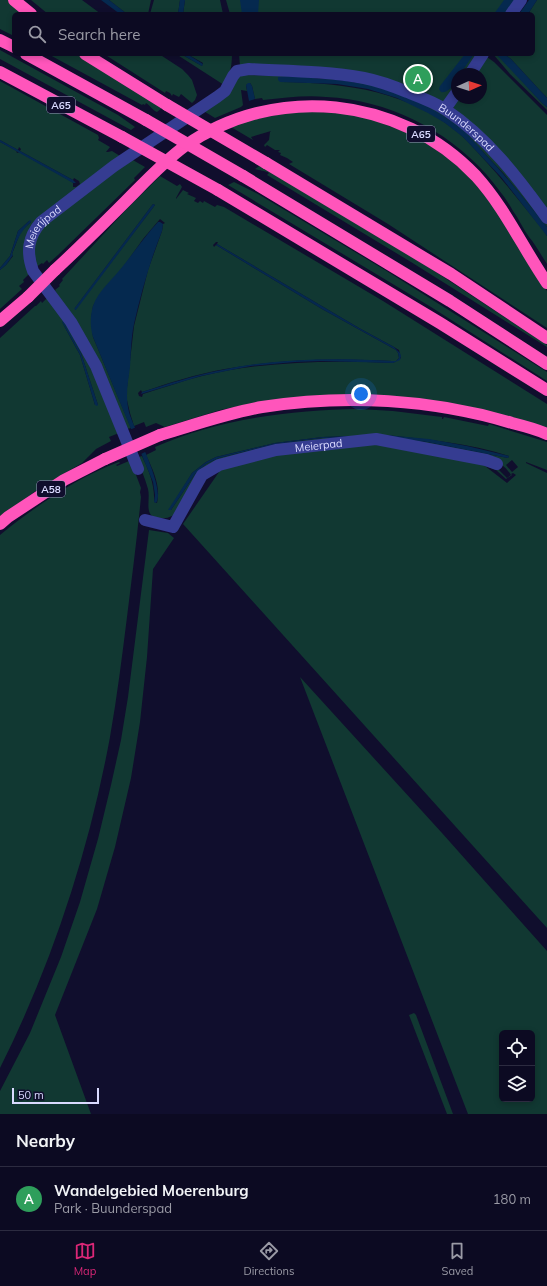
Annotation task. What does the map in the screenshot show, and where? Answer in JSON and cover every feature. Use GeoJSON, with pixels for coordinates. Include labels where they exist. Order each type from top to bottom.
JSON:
{"type":"FeatureCollection","features":[{"type":"Feature","properties":{"kind":"highway"},"geometry":{"type":"LineString","coordinates":[[14,0],[29,12]]}},
{"type":"Feature","properties":{"kind":"highway"},"geometry":{"type":"LineString","coordinates":[[0,40],[12,46]]}},
{"type":"Feature","properties":{"kind":"highway","name":"A65"},"geometry":{"type":"LineString","coordinates":[[30,56],[146,120],[243,176],[450,301],[547,364]]}},
{"type":"Feature","properties":{"kind":"highway"},"geometry":{"type":"LineString","coordinates":[[88,56],[167,105],[451,274],[547,338]]}},
{"type":"Feature","properties":{"kind":"highway","name":"A65"},"geometry":{"type":"LineString","coordinates":[[0,72],[218,190],[440,323],[547,390]]}},
{"type":"Feature","properties":{"kind":"highway","name":"A65"},"geometry":{"type":"LineString","coordinates":[[0,321],[28,297],[161,166],[186,146],[214,129],[250,115],[269,110],[305,106],[342,108],[385,118],[403,124],[450,153],[469,169],[491,194],[547,284]]}},
{"type":"Feature","properties":{"kind":"highway","name":"A58"},"geometry":{"type":"LineString","coordinates":[[0,524],[64,480],[104,459],[160,435],[209,420],[262,407],[314,401],[363,400],[414,403],[458,409],[496,418],[547,434]]}},
{"type":"Feature","properties":{"kind":"street"},"geometry":{"type":"LineString","coordinates":[[512,12],[521,0]]}},
{"type":"Feature","properties":{"kind":"street"},"geometry":{"type":"LineString","coordinates":[[474,68],[483,56]]}},
{"type":"Feature","properties":{"kind":"street","name":"Buunderspad"},"geometry":{"type":"LineString","coordinates":[[237,72],[249,69],[337,74],[365,78],[394,86],[424,98],[445,109],[468,126],[486,143],[512,172],[547,218]]}},
{"type":"Feature","properties":{"kind":"street","name":"Meierijpad"},"geometry":{"type":"LineString","coordinates":[[138,469],[93,360],[71,322],[33,271],[29,262],[30,239],[34,230],[41,222],[114,166],[217,98],[224,91],[237,72]]}},
{"type":"Feature","properties":{"kind":"street"},"geometry":{"type":"LineString","coordinates":[[445,109],[451,100]]}},
{"type":"Feature","properties":{"kind":"street","name":"Meierpad"},"geometry":{"type":"LineString","coordinates":[[145,520],[173,527],[202,475],[219,465],[276,450],[376,439],[486,460],[497,464]]}},
{"type":"Feature","properties":{"kind":"green space"},"geometry":{"type":"Polygon","coordinates":[[[0,0],[10,0],[25,12],[12,12],[12,35],[0,29],[0,0]]]}},
{"type":"Feature","properties":{"kind":"green space"},"geometry":{"type":"Polygon","coordinates":[[[31,0],[82,0],[98,12],[46,12],[31,0]]]}},
{"type":"Feature","properties":{"kind":"green space"},"geometry":{"type":"Polygon","coordinates":[[[109,0],[151,0],[148,12],[124,12],[109,0]]]}},
{"type":"Feature","properties":{"kind":"green space"},"geometry":{"type":"Polygon","coordinates":[[[154,0],[180,0],[178,12],[151,12],[154,0]]]}},
{"type":"Feature","properties":{"kind":"green space"},"geometry":{"type":"Polygon","coordinates":[[[185,0],[220,0],[223,12],[183,12],[185,0]]]}},
{"type":"Feature","properties":{"kind":"green space"},"geometry":{"type":"Polygon","coordinates":[[[226,0],[517,0],[508,12],[229,12],[226,0]]]}},
{"type":"Feature","properties":{"kind":"green space"},"geometry":{"type":"Polygon","coordinates":[[[537,0],[547,0],[547,98],[507,56],[535,56],[535,12],[529,12],[537,0]]]}},
{"type":"Feature","properties":{"kind":"green space"},"geometry":{"type":"Polygon","coordinates":[[[0,50],[118,115],[135,127],[131,130],[0,59],[0,50]]]}},
{"type":"Feature","properties":{"kind":"green space"},"geometry":{"type":"Polygon","coordinates":[[[52,56],[83,56],[162,108],[157,112],[146,103],[145,105],[142,105],[52,56]]]}},
{"type":"Feature","properties":{"kind":"green space"},"geometry":{"type":"Polygon","coordinates":[[[107,56],[162,56],[182,69],[188,75],[192,80],[197,95],[192,103],[181,94],[179,97],[173,94],[172,96],[166,91],[165,93],[107,56]]]}},
{"type":"Feature","properties":{"kind":"green space"},"geometry":{"type":"Polygon","coordinates":[[[179,56],[184,56],[202,66],[203,63],[191,56],[232,56],[228,78],[224,85],[179,56]]]}},
{"type":"Feature","properties":{"kind":"green space"},"geometry":{"type":"Polygon","coordinates":[[[239,56],[478,56],[469,68],[451,68],[451,94],[445,103],[430,97],[240,66],[239,56]]]}},
{"type":"Feature","properties":{"kind":"green space"},"geometry":{"type":"Polygon","coordinates":[[[495,56],[498,56],[502,59],[547,107],[547,110],[510,74],[495,56]]]}},
{"type":"Feature","properties":{"kind":"green space"},"geometry":{"type":"Polygon","coordinates":[[[487,57],[494,62],[547,115],[547,212],[454,110],[454,104],[487,104],[487,68],[478,68],[487,57]]]}},
{"type":"Feature","properties":{"kind":"green space"},"geometry":{"type":"Polygon","coordinates":[[[241,75],[332,76],[422,101],[473,135],[547,222],[547,227],[504,174],[466,134],[449,120],[430,109],[410,98],[330,79],[278,77],[282,82],[330,85],[377,92],[400,99],[422,109],[442,121],[469,143],[505,183],[543,230],[547,236],[547,264],[507,201],[486,174],[453,143],[434,131],[393,111],[349,99],[310,96],[263,100],[262,98],[255,99],[250,83],[246,85],[247,91],[241,90],[243,105],[241,107],[215,118],[202,110],[241,75]]]}},
{"type":"Feature","properties":{"kind":"green space"},"geometry":{"type":"Polygon","coordinates":[[[0,81],[98,135],[98,140],[110,147],[106,152],[112,151],[120,156],[41,219],[28,275],[23,280],[24,282],[19,286],[22,289],[0,309],[0,270],[13,256],[12,254],[21,231],[31,222],[29,221],[18,231],[10,256],[0,268],[0,142],[72,182],[73,187],[80,184],[79,181],[74,178],[73,180],[20,151],[21,149],[19,147],[18,150],[0,140],[0,81]]]}},
{"type":"Feature","properties":{"kind":"green space"},"geometry":{"type":"Polygon","coordinates":[[[299,111],[357,114],[416,136],[461,167],[486,195],[547,291],[547,328],[388,224],[289,164],[293,162],[280,155],[281,153],[278,152],[280,150],[275,150],[267,145],[265,147],[264,145],[269,140],[271,131],[251,137],[253,140],[231,127],[250,120],[299,111]]]}},
{"type":"Feature","properties":{"kind":"green space"},"geometry":{"type":"Polygon","coordinates":[[[131,159],[145,167],[134,178],[135,180],[49,263],[47,260],[43,264],[42,263],[36,267],[32,249],[42,227],[131,159]]]}},
{"type":"Feature","properties":{"kind":"green space"},"geometry":{"type":"Polygon","coordinates":[[[261,165],[384,238],[547,345],[547,347],[411,262],[267,175],[269,173],[255,169],[261,165]]]}},
{"type":"Feature","properties":{"kind":"green space"},"geometry":{"type":"Polygon","coordinates":[[[160,176],[177,186],[180,184],[182,187],[176,199],[183,190],[189,193],[187,194],[196,198],[194,201],[198,203],[200,201],[203,203],[204,201],[215,207],[217,205],[224,207],[383,301],[547,404],[547,428],[455,404],[244,405],[220,410],[165,427],[156,423],[146,427],[144,422],[134,426],[126,396],[134,326],[148,270],[162,231],[163,224],[165,223],[160,219],[99,296],[93,306],[91,319],[93,337],[131,428],[127,429],[55,290],[60,286],[59,285],[63,280],[62,279],[124,212],[160,176]],[[153,204],[75,308],[75,310],[155,205],[153,204]],[[216,242],[213,245],[214,247],[216,245],[322,309],[396,350],[399,358],[396,361],[308,360],[266,363],[204,373],[142,392],[141,390],[138,393],[139,396],[142,397],[143,394],[202,376],[249,367],[321,362],[393,363],[401,358],[399,350],[359,328],[216,242]]]}},
{"type":"Feature","properties":{"kind":"green space"},"geometry":{"type":"Polygon","coordinates":[[[234,182],[258,194],[385,270],[547,372],[547,381],[431,307],[228,185],[234,182]]]}},
{"type":"Feature","properties":{"kind":"green space"},"geometry":{"type":"Polygon","coordinates":[[[47,298],[75,332],[119,433],[109,437],[111,441],[96,449],[82,463],[41,487],[0,517],[0,338],[41,301],[42,303],[47,298]],[[62,322],[80,355],[95,405],[98,405],[81,353],[62,322]]]}},
{"type":"Feature","properties":{"kind":"green space"},"geometry":{"type":"Polygon","coordinates":[[[359,409],[393,411],[442,417],[442,419],[444,417],[488,426],[489,424],[547,442],[547,470],[526,463],[547,473],[547,928],[183,524],[219,472],[216,468],[240,460],[282,452],[336,446],[391,446],[428,451],[490,465],[498,469],[507,478],[511,475],[507,470],[500,463],[491,459],[413,443],[365,439],[322,441],[280,447],[217,462],[210,465],[205,470],[178,511],[174,514],[168,518],[161,518],[151,515],[149,512],[148,489],[136,456],[142,456],[145,462],[152,484],[154,502],[157,503],[157,484],[154,472],[146,455],[156,450],[155,447],[179,437],[229,423],[281,414],[359,409]],[[385,435],[323,437],[275,443],[216,457],[206,462],[192,473],[169,510],[171,510],[195,474],[206,464],[219,458],[275,444],[322,438],[384,437],[427,442],[508,458],[509,456],[463,445],[385,435]],[[512,460],[506,465],[512,472],[518,467],[512,460]],[[485,466],[507,483],[516,475],[513,473],[506,479],[496,470],[485,466]]]}},
{"type":"Feature","properties":{"kind":"green space"},"geometry":{"type":"Polygon","coordinates":[[[130,459],[141,488],[141,497],[119,677],[110,737],[101,780],[80,864],[67,906],[36,988],[19,1029],[0,1068],[0,535],[27,514],[72,484],[104,468],[119,462],[120,463],[116,465],[117,466],[129,461],[130,459]]]}},
{"type":"Feature","properties":{"kind":"green space"},"geometry":{"type":"Polygon","coordinates":[[[149,530],[168,533],[174,538],[153,569],[147,657],[140,722],[131,778],[115,847],[97,909],[55,1015],[91,1114],[0,1114],[0,1091],[30,1033],[61,957],[80,902],[98,839],[121,740],[128,697],[149,530]]]}},
{"type":"Feature","properties":{"kind":"green space"},"geometry":{"type":"Polygon","coordinates":[[[300,677],[547,951],[547,1114],[468,1114],[300,677]]]}},
{"type":"Feature","properties":{"kind":"green space"},"geometry":{"type":"Polygon","coordinates":[[[414,1013],[453,1114],[447,1114],[409,1015],[414,1013]]]}},
{"type":"Feature","properties":{"kind":"water"},"geometry":{"type":"Polygon","coordinates":[[[101,0],[109,0],[124,12],[117,12],[101,0]]]}},
{"type":"Feature","properties":{"kind":"water"},"geometry":{"type":"Polygon","coordinates":[[[180,0],[185,0],[183,12],[178,12],[180,0]]]}},
{"type":"Feature","properties":{"kind":"water"},"geometry":{"type":"Polygon","coordinates":[[[240,0],[259,0],[258,12],[242,12],[240,0]]]}},
{"type":"Feature","properties":{"kind":"water"},"geometry":{"type":"Polygon","coordinates":[[[504,0],[514,0],[505,12],[495,12],[504,0]]]}},
{"type":"Feature","properties":{"kind":"water"},"geometry":{"type":"Polygon","coordinates":[[[529,0],[537,0],[529,12],[520,12],[529,0]]]}},
{"type":"Feature","properties":{"kind":"water"},"geometry":{"type":"Polygon","coordinates":[[[184,56],[190,56],[203,64],[202,66],[184,56]]]}},
{"type":"Feature","properties":{"kind":"water"},"geometry":{"type":"Polygon","coordinates":[[[463,56],[473,56],[464,68],[454,68],[463,56]]]}},
{"type":"Feature","properties":{"kind":"water"},"geometry":{"type":"Polygon","coordinates":[[[498,56],[507,56],[511,59],[547,98],[547,107],[498,56]]]}},
{"type":"Feature","properties":{"kind":"water"},"geometry":{"type":"Polygon","coordinates":[[[451,72],[450,89],[441,92],[439,89],[451,72]]]}},
{"type":"Feature","properties":{"kind":"water"},"geometry":{"type":"Polygon","coordinates":[[[289,76],[343,81],[381,88],[400,94],[435,111],[466,133],[501,171],[547,227],[547,236],[501,177],[463,137],[445,123],[397,98],[368,89],[337,84],[280,82],[278,77],[289,76]]]}},
{"type":"Feature","properties":{"kind":"water"},"geometry":{"type":"Polygon","coordinates":[[[248,83],[252,86],[255,99],[249,101],[246,85],[248,83]]]}},
{"type":"Feature","properties":{"kind":"water"},"geometry":{"type":"Polygon","coordinates":[[[0,140],[76,183],[73,183],[0,142],[0,140]]]}},
{"type":"Feature","properties":{"kind":"water"},"geometry":{"type":"Polygon","coordinates":[[[153,204],[155,205],[76,310],[74,309],[153,204]]]}},
{"type":"Feature","properties":{"kind":"water"},"geometry":{"type":"Polygon","coordinates":[[[30,220],[31,222],[19,236],[12,254],[13,255],[6,265],[0,270],[10,256],[18,231],[30,220]]]}},
{"type":"Feature","properties":{"kind":"water"},"geometry":{"type":"Polygon","coordinates":[[[158,222],[163,224],[162,231],[146,277],[133,329],[127,395],[129,412],[132,421],[157,485],[158,496],[156,503],[154,502],[155,495],[153,482],[93,337],[91,329],[91,314],[98,295],[158,222]]]}},
{"type":"Feature","properties":{"kind":"water"},"geometry":{"type":"Polygon","coordinates":[[[217,244],[394,347],[400,353],[400,360],[393,363],[322,361],[251,366],[201,376],[141,394],[142,392],[192,377],[264,363],[350,359],[396,361],[399,358],[396,350],[322,309],[216,245],[217,244]]]}},
{"type":"Feature","properties":{"kind":"water"},"geometry":{"type":"Polygon","coordinates":[[[63,321],[81,353],[98,405],[97,406],[95,405],[80,355],[62,322],[63,321]]]}},
{"type":"Feature","properties":{"kind":"water"},"geometry":{"type":"Polygon","coordinates":[[[385,435],[429,439],[509,456],[508,458],[427,442],[384,437],[322,438],[275,444],[219,458],[206,464],[195,474],[171,510],[168,510],[192,473],[206,462],[216,457],[275,443],[323,437],[385,435]]]}},
{"type":"Feature","properties":{"kind":"pier"},"geometry":{"type":"Polygon","coordinates":[[[137,427],[147,451],[139,455],[129,430],[137,427]]]}},
{"type":"Feature","properties":{"kind":"place","name":"Wandelgebied Moerenburg"},"geometry":{"type":"Point","coordinates":[418,79]}}]}
